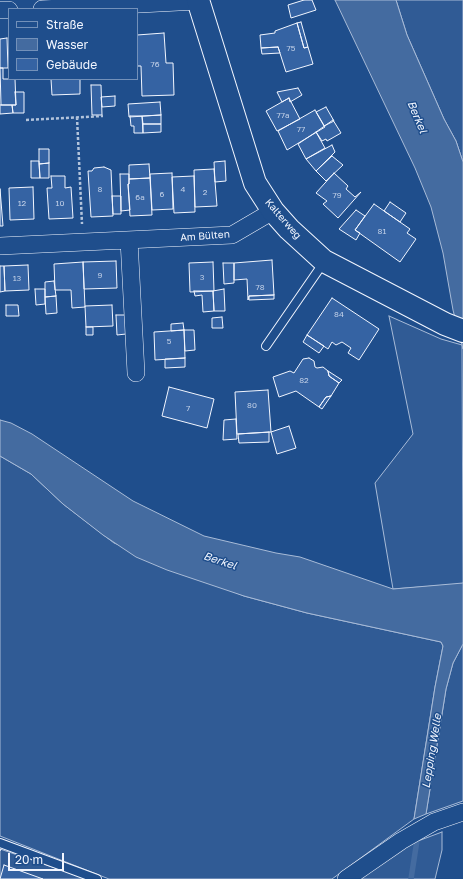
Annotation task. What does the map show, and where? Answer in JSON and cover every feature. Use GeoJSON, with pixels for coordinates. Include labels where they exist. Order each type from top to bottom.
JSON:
{"type":"FeatureCollection","features":[{"type":"Feature","properties":{"kind":"street"},"geometry":{"type":"LineString","coordinates":[[59,8],[198,0]]}},
{"type":"Feature","properties":{"kind":"street","name":"Kalterweg"},"geometry":{"type":"LineString","coordinates":[[198,0],[255,183],[274,211],[289,229],[324,261],[454,328]]}},
{"type":"Feature","properties":{"kind":"street","name":"Am Bülten"},"geometry":{"type":"LineString","coordinates":[[0,246],[232,235],[274,211]]}},
{"type":"Feature","properties":{"kind":"street"},"geometry":{"type":"LineString","coordinates":[[129,240],[136,373]]}},
{"type":"Feature","properties":{"kind":"street"},"geometry":{"type":"LineString","coordinates":[[346,879],[388,852],[401,841],[434,822],[463,812]]}},
{"type":"Feature","properties":{"kind":"lane"},"geometry":{"type":"LineString","coordinates":[[266,346],[324,261]]}},
{"type":"Feature","properties":{"kind":"lane"},"geometry":{"type":"LineString","coordinates":[[0,843],[97,879]]}},
{"type":"Feature","properties":{"kind":"path"},"geometry":{"type":"LineString","coordinates":[[26,120],[103,116]]}},
{"type":"Feature","properties":{"kind":"path"},"geometry":{"type":"LineString","coordinates":[[77,117],[83,242]]}},
{"type":"Feature","properties":{"kind":"shaded area"},"geometry":{"type":"Polygon","coordinates":[[[396,0],[463,0],[463,162],[456,141],[444,119],[407,35],[396,0]]]}},
{"type":"Feature","properties":{"kind":"shaded area"},"geometry":{"type":"Polygon","coordinates":[[[389,316],[441,339],[462,345],[463,583],[461,584],[393,589],[375,483],[413,434],[389,316]]]}},
{"type":"Feature","properties":{"kind":"shaded area"},"geometry":{"type":"Polygon","coordinates":[[[0,456],[31,474],[63,504],[114,543],[244,596],[307,613],[441,642],[443,646],[414,819],[332,879],[109,879],[0,836],[0,456]]]}},
{"type":"Feature","properties":{"kind":"shaded area"},"geometry":{"type":"Polygon","coordinates":[[[463,644],[463,801],[426,814],[446,689],[453,663],[463,644]]]}},
{"type":"Feature","properties":{"kind":"shaded area"},"geometry":{"type":"Polygon","coordinates":[[[442,832],[442,850],[435,879],[355,879],[410,844],[442,832]]]}},
{"type":"Feature","properties":{"kind":"shaded area"},"geometry":{"type":"Polygon","coordinates":[[[0,849],[84,878],[86,879],[0,879],[0,849]]]}},
{"type":"Feature","properties":{"kind":"water","name":"Berkel"},"geometry":{"type":"Polygon","coordinates":[[[335,0],[396,0],[407,35],[444,119],[456,141],[463,162],[463,349],[453,310],[443,253],[431,207],[415,168],[335,0]]]}},
{"type":"Feature","properties":{"kind":"water","name":"Berkel"},"geometry":{"type":"Polygon","coordinates":[[[0,420],[11,423],[32,434],[133,501],[204,536],[276,553],[300,557],[393,589],[463,583],[463,644],[453,663],[446,689],[426,814],[414,819],[443,646],[441,642],[307,613],[244,596],[167,570],[136,557],[103,535],[63,504],[31,474],[0,456],[0,420]]]}},
{"type":"Feature","properties":{"kind":"building"},"geometry":{"type":"Polygon","coordinates":[[[304,0],[312,0],[316,10],[291,18],[288,5],[304,0]]]}},
{"type":"Feature","properties":{"kind":"building"},"geometry":{"type":"Polygon","coordinates":[[[301,22],[308,47],[304,48],[297,23],[301,22]]]}},
{"type":"Feature","properties":{"kind":"building"},"geometry":{"type":"Polygon","coordinates":[[[297,23],[304,48],[308,47],[313,64],[286,72],[278,47],[261,48],[260,35],[275,33],[275,31],[297,23]]]}},
{"type":"Feature","properties":{"kind":"building"},"geometry":{"type":"Polygon","coordinates":[[[164,33],[166,63],[173,63],[174,95],[142,96],[141,66],[138,66],[138,35],[164,33]]]}},
{"type":"Feature","properties":{"kind":"building"},"geometry":{"type":"Polygon","coordinates":[[[7,38],[8,68],[0,68],[0,39],[7,38]]]}},
{"type":"Feature","properties":{"kind":"building"},"geometry":{"type":"Polygon","coordinates":[[[278,47],[280,53],[262,54],[261,48],[278,47]]]}},
{"type":"Feature","properties":{"kind":"building"},"geometry":{"type":"Polygon","coordinates":[[[0,68],[3,68],[3,79],[15,80],[16,105],[1,105],[0,68]]]}},
{"type":"Feature","properties":{"kind":"building"},"geometry":{"type":"Polygon","coordinates":[[[51,80],[80,80],[80,94],[52,95],[51,80]]]}},
{"type":"Feature","properties":{"kind":"building"},"geometry":{"type":"Polygon","coordinates":[[[91,85],[101,85],[102,115],[92,115],[91,85]]]}},
{"type":"Feature","properties":{"kind":"building"},"geometry":{"type":"Polygon","coordinates":[[[298,88],[302,95],[290,102],[289,98],[282,102],[277,92],[298,88]]]}},
{"type":"Feature","properties":{"kind":"building"},"geometry":{"type":"Polygon","coordinates":[[[15,92],[24,92],[24,113],[13,113],[12,105],[16,105],[15,92]]]}},
{"type":"Feature","properties":{"kind":"building"},"geometry":{"type":"Polygon","coordinates":[[[115,96],[115,106],[102,107],[101,97],[115,96]]]}},
{"type":"Feature","properties":{"kind":"building"},"geometry":{"type":"Polygon","coordinates":[[[289,98],[300,119],[277,131],[266,111],[289,98]]]}},
{"type":"Feature","properties":{"kind":"building"},"geometry":{"type":"Polygon","coordinates":[[[160,102],[161,115],[129,117],[128,104],[160,102]]]}},
{"type":"Feature","properties":{"kind":"building"},"geometry":{"type":"Polygon","coordinates":[[[0,105],[12,105],[13,113],[0,114],[0,105]]]}},
{"type":"Feature","properties":{"kind":"building"},"geometry":{"type":"Polygon","coordinates":[[[326,107],[334,121],[324,126],[316,112],[326,107]]]}},
{"type":"Feature","properties":{"kind":"building"},"geometry":{"type":"Polygon","coordinates":[[[315,110],[325,127],[287,150],[278,131],[315,110]]]}},
{"type":"Feature","properties":{"kind":"building"},"geometry":{"type":"Polygon","coordinates":[[[161,115],[161,124],[143,124],[142,116],[161,115]]]}},
{"type":"Feature","properties":{"kind":"building"},"geometry":{"type":"Polygon","coordinates":[[[130,116],[142,116],[143,133],[134,133],[134,126],[131,126],[130,116]]]}},
{"type":"Feature","properties":{"kind":"building"},"geometry":{"type":"Polygon","coordinates":[[[333,120],[341,133],[327,141],[326,139],[322,141],[316,132],[333,120]]]}},
{"type":"Feature","properties":{"kind":"building"},"geometry":{"type":"Polygon","coordinates":[[[143,124],[161,124],[161,132],[143,133],[143,124]]]}},
{"type":"Feature","properties":{"kind":"building"},"geometry":{"type":"Polygon","coordinates":[[[316,132],[325,148],[306,159],[298,144],[316,132]]]}},
{"type":"Feature","properties":{"kind":"building"},"geometry":{"type":"Polygon","coordinates":[[[332,145],[335,152],[316,171],[306,159],[332,145]]]}},
{"type":"Feature","properties":{"kind":"building"},"geometry":{"type":"Polygon","coordinates":[[[39,149],[49,149],[49,163],[39,164],[39,149]]]}},
{"type":"Feature","properties":{"kind":"building"},"geometry":{"type":"Polygon","coordinates":[[[332,156],[343,165],[326,181],[316,171],[332,156]]]}},
{"type":"Feature","properties":{"kind":"building"},"geometry":{"type":"Polygon","coordinates":[[[31,161],[39,161],[40,178],[31,178],[31,161]]]}},
{"type":"Feature","properties":{"kind":"building"},"geometry":{"type":"Polygon","coordinates":[[[225,161],[226,181],[215,182],[214,162],[225,161]]]}},
{"type":"Feature","properties":{"kind":"building"},"geometry":{"type":"Polygon","coordinates":[[[49,163],[49,178],[40,178],[39,164],[49,163]]]}},
{"type":"Feature","properties":{"kind":"building"},"geometry":{"type":"Polygon","coordinates":[[[149,164],[150,178],[129,179],[129,165],[149,164]]]}},
{"type":"Feature","properties":{"kind":"building"},"geometry":{"type":"Polygon","coordinates":[[[104,167],[111,170],[113,216],[91,217],[88,171],[92,171],[94,168],[104,167]]]}},
{"type":"Feature","properties":{"kind":"building"},"geometry":{"type":"Polygon","coordinates":[[[214,169],[217,206],[195,207],[194,170],[214,169]]]}},
{"type":"Feature","properties":{"kind":"building"},"geometry":{"type":"Polygon","coordinates":[[[172,173],[173,209],[152,210],[150,174],[172,173]]]}},
{"type":"Feature","properties":{"kind":"building"},"geometry":{"type":"Polygon","coordinates":[[[334,173],[348,186],[346,189],[355,197],[361,192],[338,218],[323,204],[327,201],[316,193],[334,173]]]}},
{"type":"Feature","properties":{"kind":"building"},"geometry":{"type":"Polygon","coordinates":[[[120,174],[129,174],[128,184],[130,210],[121,211],[120,174]]]}},
{"type":"Feature","properties":{"kind":"building"},"geometry":{"type":"Polygon","coordinates":[[[51,176],[65,176],[65,188],[71,187],[73,218],[49,219],[47,188],[52,188],[51,176]]]}},
{"type":"Feature","properties":{"kind":"building"},"geometry":{"type":"Polygon","coordinates":[[[194,176],[195,212],[174,213],[172,177],[194,176]]]}},
{"type":"Feature","properties":{"kind":"building"},"geometry":{"type":"Polygon","coordinates":[[[150,178],[152,215],[130,216],[129,179],[150,178]]]}},
{"type":"Feature","properties":{"kind":"building"},"geometry":{"type":"Polygon","coordinates":[[[33,187],[34,219],[10,220],[9,188],[33,187]]]}},
{"type":"Feature","properties":{"kind":"building"},"geometry":{"type":"Polygon","coordinates":[[[0,189],[3,226],[0,226],[0,189]]]}},
{"type":"Feature","properties":{"kind":"building"},"geometry":{"type":"Polygon","coordinates":[[[112,196],[121,196],[121,214],[113,214],[112,196]]]}},
{"type":"Feature","properties":{"kind":"building"},"geometry":{"type":"Polygon","coordinates":[[[390,202],[406,213],[400,222],[384,211],[390,202]]]}},
{"type":"Feature","properties":{"kind":"building"},"geometry":{"type":"Polygon","coordinates":[[[374,204],[410,229],[407,233],[416,239],[400,262],[355,230],[374,204]]]}},
{"type":"Feature","properties":{"kind":"building"},"geometry":{"type":"Polygon","coordinates":[[[356,210],[365,216],[355,230],[360,233],[356,240],[339,229],[356,210]]]}},
{"type":"Feature","properties":{"kind":"building"},"geometry":{"type":"Polygon","coordinates":[[[272,260],[274,295],[249,296],[248,300],[247,279],[234,280],[234,263],[272,260]]]}},
{"type":"Feature","properties":{"kind":"building"},"geometry":{"type":"Polygon","coordinates":[[[116,261],[117,288],[84,289],[83,262],[116,261]]]}},
{"type":"Feature","properties":{"kind":"building"},"geometry":{"type":"Polygon","coordinates":[[[83,262],[85,307],[72,308],[71,290],[55,290],[54,264],[83,262]]]}},
{"type":"Feature","properties":{"kind":"building"},"geometry":{"type":"Polygon","coordinates":[[[213,262],[214,291],[190,292],[189,263],[213,262]]]}},
{"type":"Feature","properties":{"kind":"building"},"geometry":{"type":"Polygon","coordinates":[[[223,263],[234,263],[234,283],[224,284],[223,263]]]}},
{"type":"Feature","properties":{"kind":"building"},"geometry":{"type":"Polygon","coordinates":[[[28,265],[29,290],[5,291],[4,266],[28,265]]]}},
{"type":"Feature","properties":{"kind":"building"},"geometry":{"type":"Polygon","coordinates":[[[0,266],[4,266],[5,291],[0,292],[0,266]]]}},
{"type":"Feature","properties":{"kind":"building"},"geometry":{"type":"Polygon","coordinates":[[[54,281],[56,296],[45,297],[45,282],[54,281]]]}},
{"type":"Feature","properties":{"kind":"building"},"geometry":{"type":"Polygon","coordinates":[[[35,289],[45,289],[45,304],[36,305],[35,289]]]}},
{"type":"Feature","properties":{"kind":"building"},"geometry":{"type":"Polygon","coordinates":[[[224,289],[225,311],[214,311],[213,291],[224,289]]]}},
{"type":"Feature","properties":{"kind":"building"},"geometry":{"type":"Polygon","coordinates":[[[194,291],[213,291],[214,311],[203,312],[202,295],[195,296],[194,291]]]}},
{"type":"Feature","properties":{"kind":"building"},"geometry":{"type":"Polygon","coordinates":[[[274,295],[274,299],[249,300],[249,296],[274,295]]]}},
{"type":"Feature","properties":{"kind":"building"},"geometry":{"type":"Polygon","coordinates":[[[56,296],[57,313],[46,314],[45,297],[56,296]]]}},
{"type":"Feature","properties":{"kind":"building"},"geometry":{"type":"Polygon","coordinates":[[[332,298],[379,329],[359,360],[348,353],[351,348],[342,342],[336,345],[332,342],[328,349],[307,335],[332,298]]]}},
{"type":"Feature","properties":{"kind":"building"},"geometry":{"type":"Polygon","coordinates":[[[6,305],[18,305],[19,316],[6,316],[6,305]]]}},
{"type":"Feature","properties":{"kind":"building"},"geometry":{"type":"Polygon","coordinates":[[[112,305],[113,326],[86,327],[85,306],[112,305]]]}},
{"type":"Feature","properties":{"kind":"building"},"geometry":{"type":"Polygon","coordinates":[[[116,315],[125,315],[126,334],[117,335],[116,315]]]}},
{"type":"Feature","properties":{"kind":"building"},"geometry":{"type":"Polygon","coordinates":[[[222,317],[223,328],[212,328],[212,318],[222,317]]]}},
{"type":"Feature","properties":{"kind":"building"},"geometry":{"type":"Polygon","coordinates":[[[183,323],[184,330],[171,331],[171,324],[183,323]]]}},
{"type":"Feature","properties":{"kind":"building"},"geometry":{"type":"Polygon","coordinates":[[[86,327],[93,327],[93,335],[86,335],[86,327]]]}},
{"type":"Feature","properties":{"kind":"building"},"geometry":{"type":"Polygon","coordinates":[[[184,330],[185,358],[155,360],[154,332],[184,330]]]}},
{"type":"Feature","properties":{"kind":"building"},"geometry":{"type":"Polygon","coordinates":[[[184,330],[194,330],[195,350],[185,351],[184,330]]]}},
{"type":"Feature","properties":{"kind":"building"},"geometry":{"type":"Polygon","coordinates":[[[307,335],[324,346],[319,353],[303,342],[307,335]]]}},
{"type":"Feature","properties":{"kind":"building"},"geometry":{"type":"Polygon","coordinates":[[[185,358],[185,367],[165,368],[165,359],[185,358]]]}},
{"type":"Feature","properties":{"kind":"building"},"geometry":{"type":"Polygon","coordinates":[[[309,358],[314,361],[315,367],[323,367],[328,371],[329,376],[339,383],[331,396],[326,397],[319,407],[296,391],[279,397],[273,377],[290,371],[294,373],[303,359],[309,358]]]}},
{"type":"Feature","properties":{"kind":"building"},"geometry":{"type":"Polygon","coordinates":[[[328,371],[342,380],[339,383],[329,376],[328,371]]]}},
{"type":"Feature","properties":{"kind":"building"},"geometry":{"type":"Polygon","coordinates":[[[169,387],[214,399],[207,428],[162,416],[169,387]]]}},
{"type":"Feature","properties":{"kind":"building"},"geometry":{"type":"Polygon","coordinates":[[[268,390],[271,432],[237,434],[235,392],[268,390]]]}},
{"type":"Feature","properties":{"kind":"building"},"geometry":{"type":"Polygon","coordinates":[[[331,396],[322,409],[319,407],[326,397],[331,396]]]}},
{"type":"Feature","properties":{"kind":"building"},"geometry":{"type":"Polygon","coordinates":[[[236,419],[237,439],[223,440],[224,420],[236,419]]]}},
{"type":"Feature","properties":{"kind":"building"},"geometry":{"type":"Polygon","coordinates":[[[289,426],[296,448],[277,454],[271,432],[289,426]]]}},
{"type":"Feature","properties":{"kind":"building"},"geometry":{"type":"Polygon","coordinates":[[[269,432],[269,442],[239,443],[238,434],[269,432]]]}},
{"type":"Feature","properties":{"kind":"building"},"geometry":{"type":"Polygon","coordinates":[[[4,865],[43,879],[0,879],[4,865]]]}},
{"type":"Feature","properties":{"kind":"waterway","name":"Lepping Welle"},"geometry":{"type":"LineString","coordinates":[[411,879],[418,834]]}}]}
